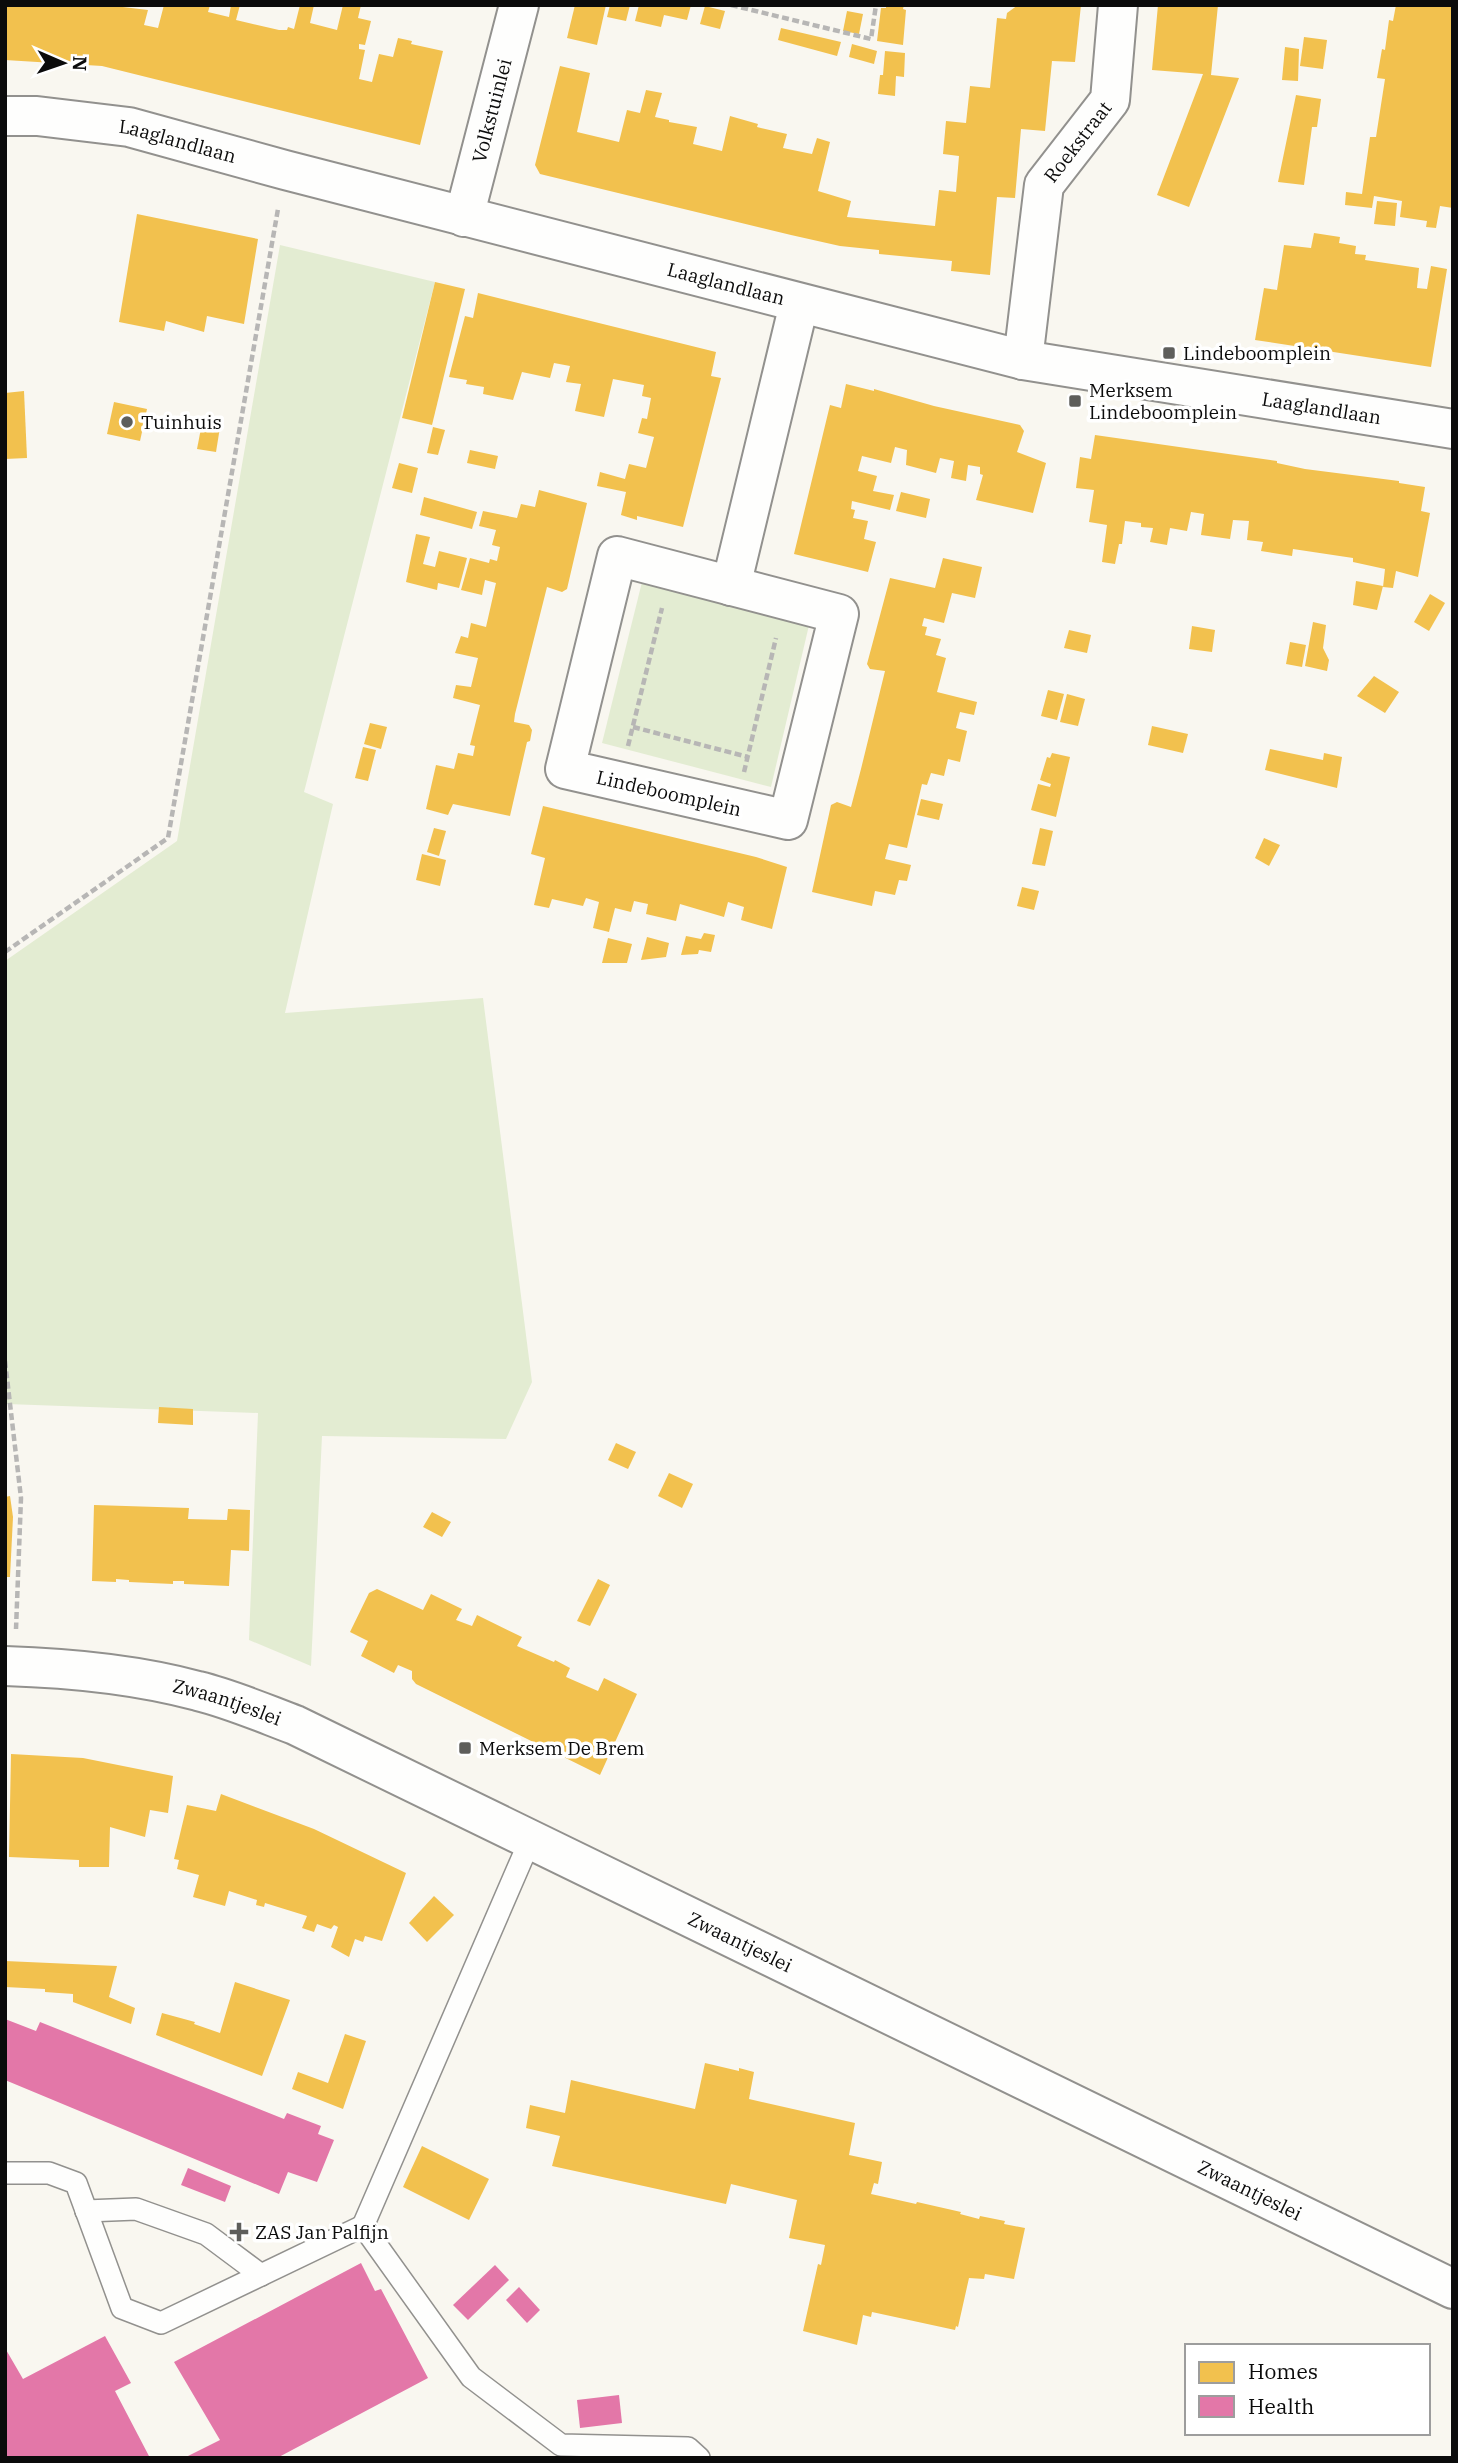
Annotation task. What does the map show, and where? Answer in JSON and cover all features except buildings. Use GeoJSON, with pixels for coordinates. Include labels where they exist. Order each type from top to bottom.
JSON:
{"type":"FeatureCollection","features":[{"type":"Feature","properties":{"kind":"street","name":"Volkstuinlei"},"geometry":{"type":"LineString","coordinates":[[464,217],[519,5]]}},
{"type":"Feature","properties":{"kind":"street","name":"Roekstraat"},"geometry":{"type":"LineString","coordinates":[[1023,360],[1044,185],[1111,100],[1118,5]]}},
{"type":"Feature","properties":{"kind":"street","name":"Laaglandlaan"},"geometry":{"type":"LineString","coordinates":[[5,116],[37,116],[129,127],[464,217],[1023,360],[1453,429]]}},
{"type":"Feature","properties":{"kind":"street"},"geometry":{"type":"LineString","coordinates":[[731,586],[799,304]]}},
{"type":"Feature","properties":{"kind":"street","name":"Lindeboomplein"},"geometry":{"type":"LineString","coordinates":[[617,556],[731,586],[839,614],[788,820],[565,769],[617,556]]}},
{"type":"Feature","properties":{"kind":"street","name":"Zwaantjeslei"},"geometry":{"type":"LineString","coordinates":[[10,1667],[104,1673],[200,1691],[295,1725],[1453,2289]]}},
{"type":"Feature","properties":{"kind":"lane"},"geometry":{"type":"LineString","coordinates":[[5,2173],[49,2173],[76,2183],[122,2308],[161,2323],[363,2227],[531,1838]]}},
{"type":"Feature","properties":{"kind":"lane"},"geometry":{"type":"LineString","coordinates":[[86,2211],[136,2209],[206,2234],[261,2275]]}},
{"type":"Feature","properties":{"kind":"lane"},"geometry":{"type":"LineString","coordinates":[[363,2227],[471,2376],[561,2445],[688,2448],[699,2458]]}},
{"type":"Feature","properties":{"kind":"path"},"geometry":{"type":"LineString","coordinates":[[731,5],[871,38],[876,5]]}},
{"type":"Feature","properties":{"kind":"path"},"geometry":{"type":"LineString","coordinates":[[5,951],[168,838],[285,170]]}},
{"type":"Feature","properties":{"kind":"path"},"geometry":{"type":"LineString","coordinates":[[619,782],[672,570]]}},
{"type":"Feature","properties":{"kind":"path"},"geometry":{"type":"LineString","coordinates":[[736,807],[786,600]]}},
{"type":"Feature","properties":{"kind":"path"},"geometry":{"type":"LineString","coordinates":[[633,727],[748,757]]}},
{"type":"Feature","properties":{"kind":"path"},"geometry":{"type":"LineString","coordinates":[[5,1361],[21,1498],[10,1667]]}},
{"type":"Feature","properties":{"kind":"green space"},"geometry":{"type":"Polygon","coordinates":[[[280,245],[435,282],[304,792],[333,804],[285,1013],[483,998],[532,1382],[506,1439],[322,1436],[311,1666],[249,1640],[258,1413],[7,1404],[5,1396],[5,961],[177,841],[280,245]]]}},
{"type":"Feature","properties":{"kind":"green space"},"geometry":{"type":"Polygon","coordinates":[[[643,578],[810,621],[771,787],[602,743],[643,578]]]}},
{"type":"Feature","properties":{"kind":"place","name":"Lindeboomplein"},"geometry":{"type":"Point","coordinates":[1169,353]}},
{"type":"Feature","properties":{"kind":"place","name":"Merksem Lindeboomplein"},"geometry":{"type":"Point","coordinates":[1075,401]}},
{"type":"Feature","properties":{"kind":"place","name":"Tuinhuis"},"geometry":{"type":"Point","coordinates":[127,422]}},
{"type":"Feature","properties":{"kind":"place","name":"Merksem De Brem"},"geometry":{"type":"Point","coordinates":[465,1748]}},
{"type":"Feature","properties":{"kind":"place","name":"ZAS Jan Palfijn"},"geometry":{"type":"Point","coordinates":[239,2232]}}]}
